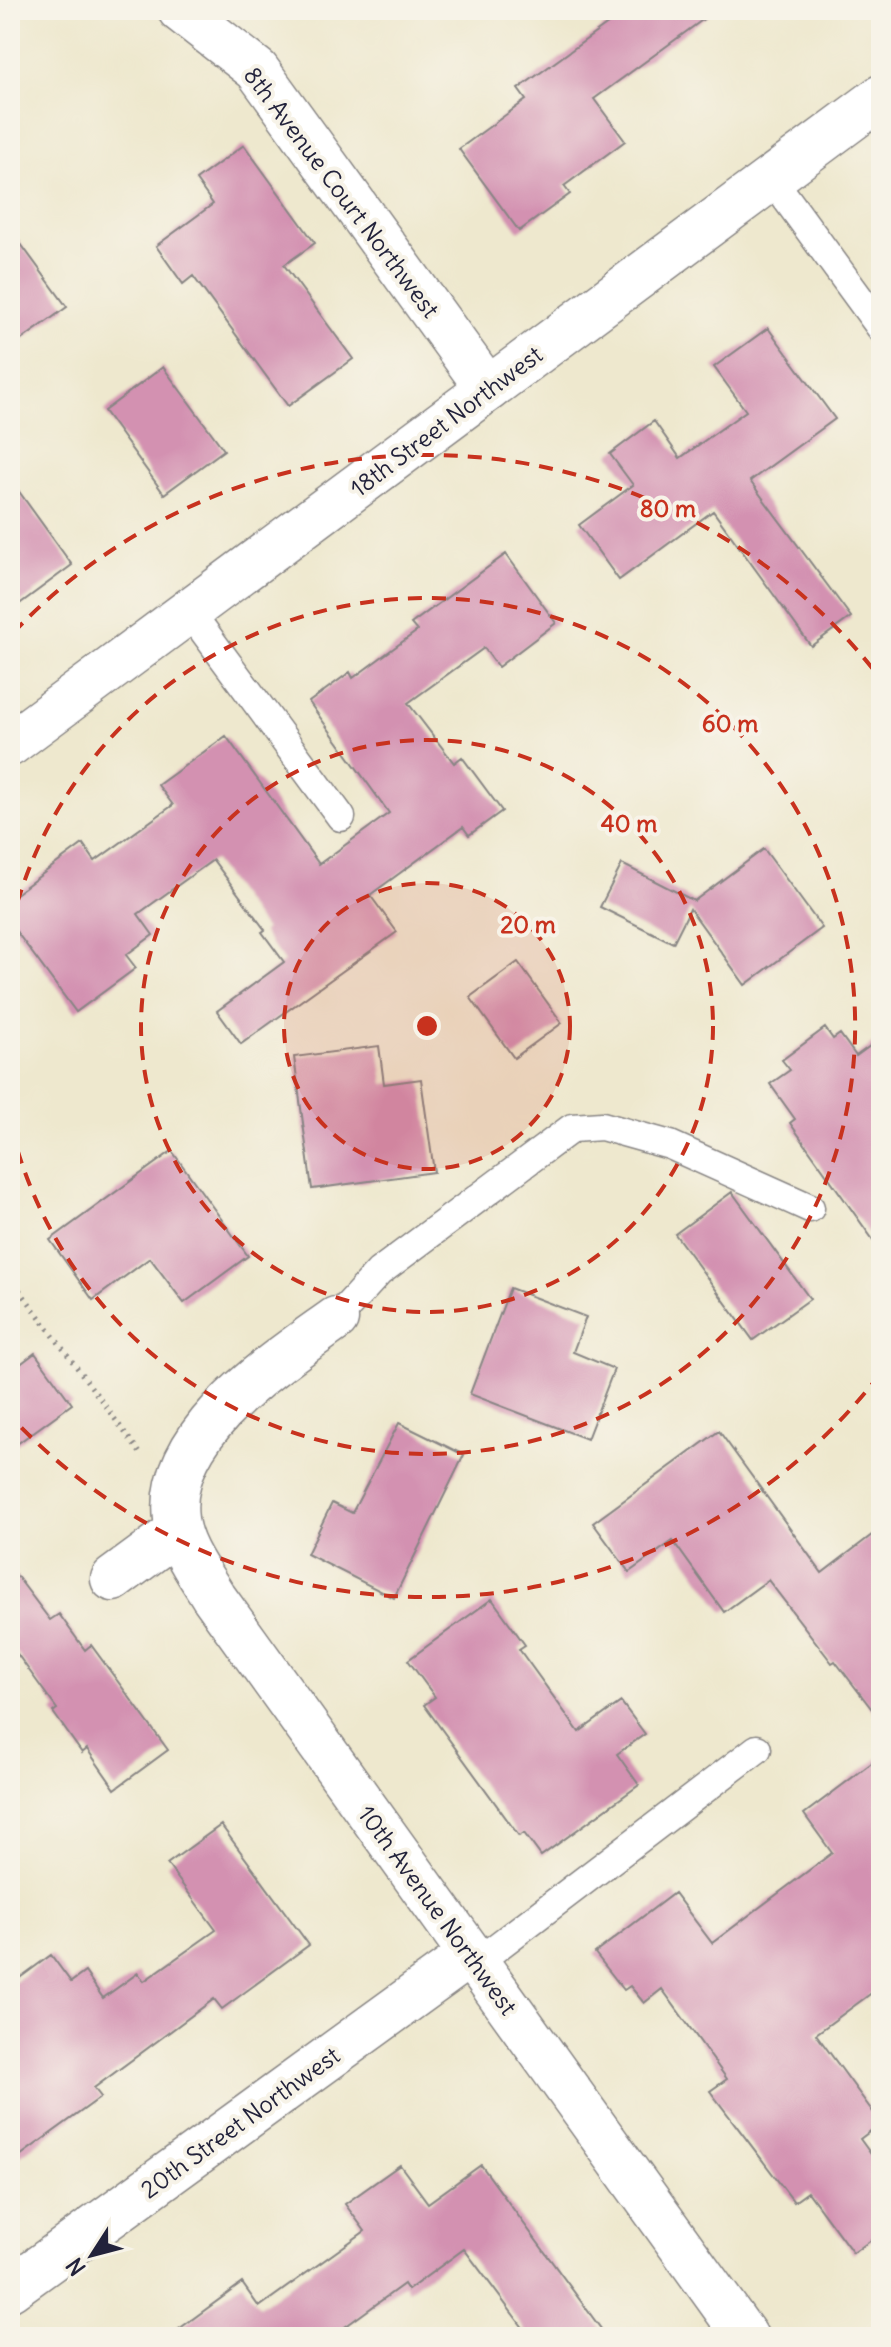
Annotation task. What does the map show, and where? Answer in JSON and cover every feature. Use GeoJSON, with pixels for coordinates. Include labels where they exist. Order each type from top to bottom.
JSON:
{"type":"FeatureCollection","features":[{"type":"Feature","properties":{"kind":"street","name":"8th Avenue Court Northwest"},"geometry":{"type":"LineString","coordinates":[[180,10],[257,70],[488,389]]}},
{"type":"Feature","properties":{"kind":"street","name":"18th Street Northwest"},"geometry":{"type":"LineString","coordinates":[[10,744],[881,97]]}},
{"type":"Feature","properties":{"kind":"street"},"geometry":{"type":"LineString","coordinates":[[113,1579],[179,1500],[202,1436],[238,1393],[336,1319]]}},
{"type":"Feature","properties":{"kind":"street","name":"10th Avenue Northwest"},"geometry":{"type":"LineString","coordinates":[[179,1500],[192,1562],[213,1596],[746,2337]]}},
{"type":"Feature","properties":{"kind":"street","name":"20th Street Northwest"},"geometry":{"type":"LineString","coordinates":[[10,2289],[473,1959]]}},
{"type":"Feature","properties":{"kind":"lane"},"geometry":{"type":"LineString","coordinates":[[772,179],[881,328]]}},
{"type":"Feature","properties":{"kind":"lane"},"geometry":{"type":"LineString","coordinates":[[189,611],[341,817]]}},
{"type":"Feature","properties":{"kind":"lane"},"geometry":{"type":"LineString","coordinates":[[336,1319],[379,1272],[572,1128],[602,1126],[670,1145],[810,1208]]}},
{"type":"Feature","properties":{"kind":"lane"},"geometry":{"type":"LineString","coordinates":[[473,1959],[757,1749]]}},
{"type":"Feature","properties":{"kind":"path"},"geometry":{"type":"LineString","coordinates":[[10,1277],[179,1500]]}},
{"type":"Feature","properties":{"kind":"building"},"geometry":{"type":"Polygon","coordinates":[[[627,10],[716,10],[594,99],[625,141],[564,186],[570,194],[519,231],[459,149],[526,100],[518,89],[627,10]]]}},
{"type":"Feature","properties":{"kind":"building"},"geometry":{"type":"Polygon","coordinates":[[[244,145],[315,243],[284,265],[353,359],[288,406],[193,276],[183,284],[156,246],[213,204],[196,180],[244,145]]]}},
{"type":"Feature","properties":{"kind":"building"},"geometry":{"type":"Polygon","coordinates":[[[10,229],[67,307],[10,348],[10,229]]]}},
{"type":"Feature","properties":{"kind":"building"},"geometry":{"type":"Polygon","coordinates":[[[768,328],[835,419],[750,481],[851,617],[811,646],[713,511],[619,580],[579,525],[633,485],[610,454],[654,421],[680,458],[746,411],[714,367],[768,328]]]}},
{"type":"Feature","properties":{"kind":"building"},"geometry":{"type":"Polygon","coordinates":[[[163,367],[224,450],[164,494],[104,411],[163,367]]]}},
{"type":"Feature","properties":{"kind":"building"},"geometry":{"type":"Polygon","coordinates":[[[10,479],[72,565],[10,611],[10,479]]]}},
{"type":"Feature","properties":{"kind":"building"},"geometry":{"type":"Polygon","coordinates":[[[506,554],[556,623],[498,667],[484,648],[408,703],[454,763],[462,757],[502,811],[469,835],[463,827],[370,895],[397,932],[241,1044],[217,1011],[284,962],[262,932],[265,930],[213,860],[138,914],[153,935],[126,955],[136,968],[76,1012],[10,923],[10,898],[83,844],[95,861],[173,805],[158,785],[226,736],[319,864],[389,813],[309,702],[350,672],[353,678],[417,631],[411,624],[506,554]]]}},
{"type":"Feature","properties":{"kind":"building"},"geometry":{"type":"Polygon","coordinates":[[[764,849],[822,928],[745,985],[690,909],[673,943],[600,907],[622,864],[694,901],[764,849]]]}},
{"type":"Feature","properties":{"kind":"building"},"geometry":{"type":"Polygon","coordinates":[[[518,962],[562,1023],[514,1058],[470,997],[518,962]]]}},
{"type":"Feature","properties":{"kind":"building"},"geometry":{"type":"Polygon","coordinates":[[[825,1028],[833,1039],[840,1034],[856,1056],[881,1038],[881,1251],[790,1123],[795,1119],[770,1084],[790,1070],[782,1060],[825,1028]]]}},
{"type":"Feature","properties":{"kind":"building"},"geometry":{"type":"Polygon","coordinates":[[[379,1046],[384,1084],[421,1079],[434,1172],[312,1189],[294,1057],[379,1046]]]}},
{"type":"Feature","properties":{"kind":"building"},"geometry":{"type":"Polygon","coordinates":[[[172,1151],[248,1256],[184,1303],[150,1258],[93,1300],[50,1240],[172,1151]]]}},
{"type":"Feature","properties":{"kind":"building"},"geometry":{"type":"Polygon","coordinates":[[[732,1192],[810,1299],[753,1340],[675,1234],[732,1192]]]}},
{"type":"Feature","properties":{"kind":"building"},"geometry":{"type":"Polygon","coordinates":[[[510,1288],[586,1317],[573,1352],[614,1369],[587,1439],[470,1394],[510,1288]]]}},
{"type":"Feature","properties":{"kind":"building"},"geometry":{"type":"Polygon","coordinates":[[[35,1353],[72,1404],[10,1449],[10,1372],[35,1353]]]}},
{"type":"Feature","properties":{"kind":"building"},"geometry":{"type":"Polygon","coordinates":[[[399,1423],[464,1455],[394,1598],[307,1554],[332,1503],[352,1513],[399,1423]]]}},
{"type":"Feature","properties":{"kind":"building"},"geometry":{"type":"Polygon","coordinates":[[[719,1431],[822,1573],[881,1528],[881,1721],[768,1580],[724,1612],[673,1541],[629,1572],[593,1523],[719,1431]]]}},
{"type":"Feature","properties":{"kind":"building"},"geometry":{"type":"Polygon","coordinates":[[[10,1567],[50,1620],[59,1614],[85,1650],[91,1645],[168,1750],[115,1789],[87,1749],[82,1753],[53,1712],[57,1709],[10,1644],[10,1567]]]}},
{"type":"Feature","properties":{"kind":"building"},"geometry":{"type":"Polygon","coordinates":[[[492,1599],[525,1645],[519,1649],[579,1732],[621,1702],[645,1734],[617,1754],[639,1785],[541,1856],[524,1833],[519,1836],[424,1705],[435,1697],[408,1660],[492,1599]]]}},
{"type":"Feature","properties":{"kind":"building"},"geometry":{"type":"Polygon","coordinates":[[[881,1756],[881,1986],[816,2034],[881,2123],[860,2139],[881,2168],[881,2233],[853,2253],[808,2192],[794,2202],[710,2091],[727,2079],[662,1989],[644,2003],[630,1986],[624,1990],[595,1953],[674,1893],[712,1943],[832,1853],[804,1814],[881,1756]]]}},
{"type":"Feature","properties":{"kind":"building"},"geometry":{"type":"Polygon","coordinates":[[[221,1825],[309,1945],[222,2009],[214,1999],[94,2088],[101,2097],[10,2163],[10,1985],[51,1955],[71,1982],[85,1972],[103,1998],[138,1973],[144,1981],[216,1930],[167,1864],[221,1825]]]}},
{"type":"Feature","properties":{"kind":"building"},"geometry":{"type":"Polygon","coordinates":[[[400,2165],[428,2203],[481,2165],[607,2337],[530,2337],[464,2249],[408,2290],[404,2284],[331,2337],[168,2337],[242,2283],[259,2307],[365,2231],[345,2204],[400,2165]]]}}]}
